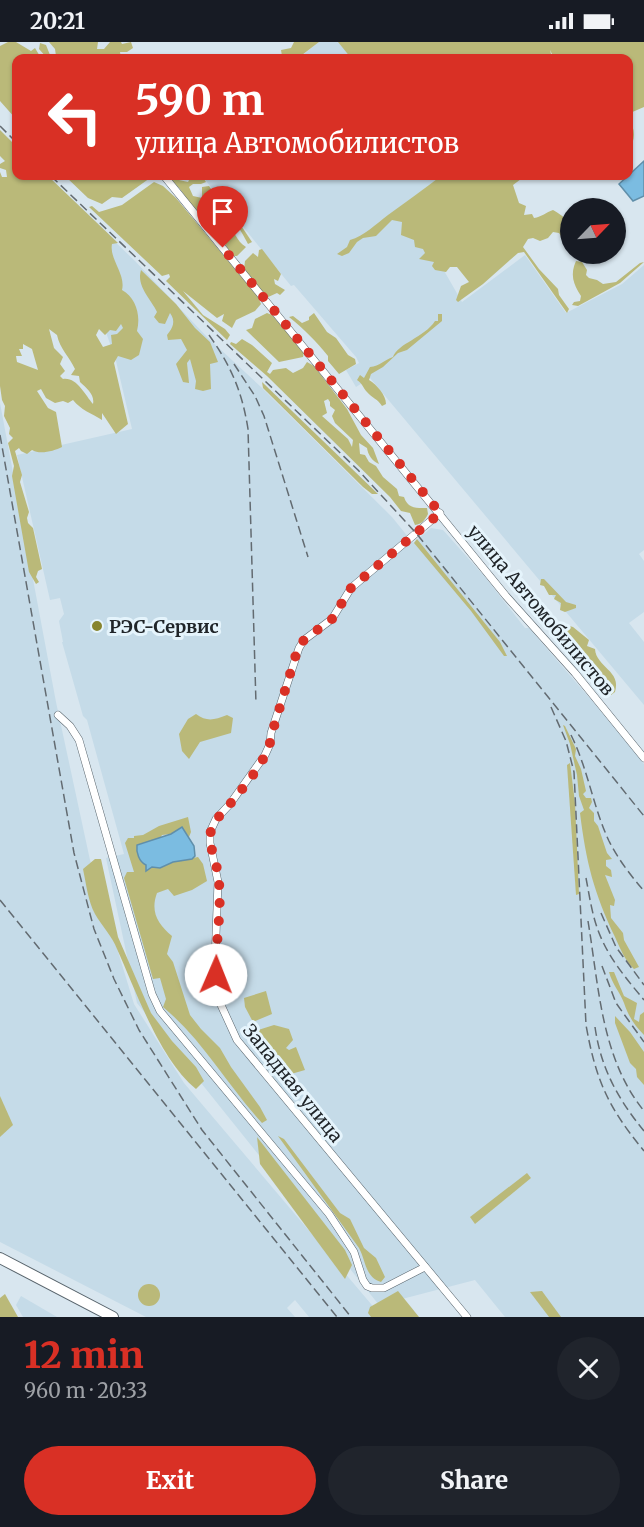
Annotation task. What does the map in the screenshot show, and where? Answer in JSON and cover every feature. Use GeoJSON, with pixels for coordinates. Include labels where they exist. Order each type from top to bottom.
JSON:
{"type":"FeatureCollection","features":[{"type":"Feature","properties":{"kind":"street","name":"улица Автомобилистов"},"geometry":{"type":"LineString","coordinates":[[167,180],[500,588],[575,673],[644,758]]}},
{"type":"Feature","properties":{"kind":"street","name":"Западная улица"},"geometry":{"type":"LineString","coordinates":[[440,513],[351,588],[332,619],[304,640],[298,648],[270,744],[245,784],[216,819],[210,832],[210,843],[217,869],[218,885],[216,975],[221,1005],[229,1026],[237,1040],[270,1082],[467,1317]]}},
{"type":"Feature","properties":{"kind":"street"},"geometry":{"type":"LineString","coordinates":[[58,715],[70,726],[79,740],[152,994],[160,1011],[329,1214],[354,1252],[363,1280],[368,1286],[384,1288],[425,1267]]}},
{"type":"Feature","properties":{"kind":"street"},"geometry":{"type":"LineString","coordinates":[[0,1258],[113,1317]]}},
{"type":"Feature","properties":{"kind":"shaded area"},"geometry":{"type":"Polygon","coordinates":[[[8,42],[16,42],[31,51],[35,48],[39,54],[12,54],[12,114],[0,101],[0,46],[8,42]]]}},
{"type":"Feature","properties":{"kind":"shaded area"},"geometry":{"type":"Polygon","coordinates":[[[49,42],[98,42],[97,49],[104,49],[110,42],[121,42],[122,44],[131,42],[133,48],[127,52],[120,52],[120,54],[56,54],[55,49],[49,42]]]}},
{"type":"Feature","properties":{"kind":"shaded area"},"geometry":{"type":"Polygon","coordinates":[[[294,42],[319,42],[303,54],[282,54],[281,50],[291,48],[294,42]]]}},
{"type":"Feature","properties":{"kind":"shaded area"},"geometry":{"type":"Polygon","coordinates":[[[319,42],[339,42],[349,54],[304,54],[319,42]]]}},
{"type":"Feature","properties":{"kind":"shaded area"},"geometry":{"type":"Polygon","coordinates":[[[338,42],[644,42],[644,107],[633,112],[633,54],[552,54],[550,50],[551,54],[348,54],[338,42]]]}},
{"type":"Feature","properties":{"kind":"shaded area"},"geometry":{"type":"Polygon","coordinates":[[[40,43],[46,45],[50,54],[43,54],[39,49],[40,43]]]}},
{"type":"Feature","properties":{"kind":"shaded area"},"geometry":{"type":"Polygon","coordinates":[[[0,130],[12,142],[12,180],[52,180],[118,243],[112,244],[112,250],[122,278],[122,290],[134,302],[138,319],[137,331],[143,339],[139,355],[131,360],[118,356],[114,363],[128,424],[116,434],[102,413],[102,420],[73,400],[68,403],[63,401],[55,403],[46,398],[41,389],[37,391],[48,408],[56,412],[62,447],[43,452],[32,450],[27,454],[19,448],[15,451],[22,475],[20,482],[29,512],[28,523],[33,528],[42,569],[38,571],[36,577],[39,582],[36,584],[29,572],[12,476],[14,466],[8,443],[13,438],[9,434],[10,428],[4,416],[5,406],[0,386],[0,172],[2,177],[7,177],[6,170],[0,168],[0,164],[5,161],[0,156],[0,130]],[[121,324],[116,331],[110,330],[105,335],[99,329],[96,335],[103,347],[112,344],[111,335],[117,334],[123,328],[121,324]],[[49,329],[54,348],[63,357],[60,364],[65,371],[60,376],[77,384],[93,404],[91,394],[80,382],[79,376],[71,375],[75,369],[57,335],[49,329]],[[23,344],[23,349],[19,349],[22,356],[16,356],[17,362],[38,370],[32,349],[23,344]]]}},
{"type":"Feature","properties":{"kind":"shaded area"},"geometry":{"type":"Polygon","coordinates":[[[69,180],[147,180],[122,198],[112,197],[102,204],[88,198],[69,180]]]}},
{"type":"Feature","properties":{"kind":"shaded area"},"geometry":{"type":"Polygon","coordinates":[[[172,180],[188,182],[189,180],[205,180],[206,182],[189,187],[193,196],[202,198],[202,187],[209,186],[217,201],[238,221],[252,242],[248,244],[231,218],[216,207],[246,247],[237,256],[231,256],[225,243],[172,180]]]}},
{"type":"Feature","properties":{"kind":"shaded area"},"geometry":{"type":"Polygon","coordinates":[[[205,180],[437,180],[405,203],[462,302],[525,255],[566,313],[622,284],[644,265],[644,550],[639,554],[644,561],[644,612],[629,623],[644,642],[644,705],[370,378],[356,387],[346,370],[359,363],[356,357],[294,285],[291,286],[205,180]]]}},
{"type":"Feature","properties":{"kind":"shaded area"},"geometry":{"type":"Polygon","coordinates":[[[436,180],[520,180],[513,185],[519,203],[526,206],[524,215],[532,214],[534,218],[553,210],[560,214],[560,234],[553,232],[548,238],[540,241],[533,238],[528,239],[523,247],[558,289],[559,295],[569,309],[567,313],[524,252],[518,253],[483,284],[458,302],[456,300],[461,286],[469,282],[457,267],[450,267],[446,272],[435,270],[432,266],[434,262],[419,259],[425,253],[423,249],[415,247],[414,240],[401,235],[402,222],[392,220],[376,236],[363,238],[357,242],[349,253],[342,256],[337,254],[347,247],[350,240],[370,229],[436,180]]]}},
{"type":"Feature","properties":{"kind":"shaded area"},"geometry":{"type":"Polygon","coordinates":[[[154,182],[163,186],[176,198],[258,297],[261,304],[255,311],[236,320],[232,328],[222,321],[224,314],[217,318],[183,291],[203,315],[225,329],[230,335],[227,340],[166,281],[170,277],[169,274],[162,276],[89,207],[92,206],[99,212],[122,205],[154,182]]]}},
{"type":"Feature","properties":{"kind":"shaded area"},"geometry":{"type":"Polygon","coordinates":[[[82,210],[135,261],[207,337],[261,387],[392,517],[413,543],[431,528],[443,530],[644,764],[644,1317],[505,1317],[475,1280],[379,1305],[137,1003],[106,858],[124,854],[87,720],[83,716],[62,642],[59,621],[64,614],[60,598],[50,600],[17,455],[132,429],[116,361],[101,318],[82,210]]]}},
{"type":"Feature","properties":{"kind":"shaded area"},"geometry":{"type":"Polygon","coordinates":[[[262,249],[281,274],[278,281],[274,279],[275,284],[285,290],[280,295],[277,293],[266,298],[244,269],[245,261],[253,253],[258,257],[259,250],[262,249]]]}},
{"type":"Feature","properties":{"kind":"shaded area"},"geometry":{"type":"Polygon","coordinates":[[[644,262],[620,283],[578,306],[572,305],[580,301],[581,296],[573,279],[575,264],[583,264],[587,270],[586,275],[603,284],[616,282],[644,262]]]}},
{"type":"Feature","properties":{"kind":"shaded area"},"geometry":{"type":"Polygon","coordinates":[[[141,270],[210,342],[218,362],[210,364],[211,389],[203,391],[195,389],[196,381],[190,359],[187,363],[189,383],[183,382],[176,364],[187,350],[181,339],[168,340],[167,335],[173,322],[170,313],[165,324],[159,323],[154,317],[157,312],[142,287],[141,270]]]}},
{"type":"Feature","properties":{"kind":"shaded area"},"geometry":{"type":"Polygon","coordinates":[[[267,313],[272,315],[304,352],[303,357],[279,362],[246,330],[252,328],[255,319],[267,313]]]}},
{"type":"Feature","properties":{"kind":"shaded area"},"geometry":{"type":"Polygon","coordinates":[[[314,313],[327,332],[336,338],[348,355],[355,359],[356,364],[339,374],[319,345],[289,317],[293,316],[302,323],[309,320],[314,313]]]}},
{"type":"Feature","properties":{"kind":"shaded area"},"geometry":{"type":"Polygon","coordinates":[[[438,314],[442,314],[442,321],[407,350],[398,353],[383,367],[371,374],[369,380],[383,394],[386,404],[382,406],[357,380],[360,375],[364,378],[370,367],[393,357],[400,348],[425,332],[435,321],[438,321],[438,314]]]}},
{"type":"Feature","properties":{"kind":"shaded area"},"geometry":{"type":"Polygon","coordinates":[[[242,339],[252,345],[272,363],[267,372],[270,374],[273,370],[286,368],[293,373],[303,368],[307,362],[314,366],[347,409],[361,435],[373,448],[379,464],[371,458],[367,448],[359,443],[360,454],[365,455],[369,462],[376,466],[383,477],[397,489],[399,496],[404,497],[410,506],[427,508],[428,514],[423,521],[415,525],[410,513],[401,511],[390,497],[267,376],[230,344],[231,342],[236,344],[242,339]],[[328,399],[324,401],[327,413],[322,416],[348,439],[352,447],[353,440],[335,423],[332,416],[335,410],[330,406],[328,399]]]}},
{"type":"Feature","properties":{"kind":"shaded area"},"geometry":{"type":"Polygon","coordinates":[[[262,382],[378,494],[372,494],[363,487],[263,388],[262,382]]]}},
{"type":"Feature","properties":{"kind":"shaded area"},"geometry":{"type":"Polygon","coordinates":[[[0,403],[56,702],[90,860],[134,1004],[184,1083],[382,1317],[309,1317],[295,1300],[287,1308],[295,1317],[146,1317],[0,1242],[0,403]]]}},
{"type":"Feature","properties":{"kind":"shaded area"},"geometry":{"type":"Polygon","coordinates":[[[417,539],[500,642],[507,656],[504,656],[471,611],[414,543],[417,539]]]}},
{"type":"Feature","properties":{"kind":"shaded area"},"geometry":{"type":"Polygon","coordinates":[[[541,579],[544,579],[566,602],[576,605],[576,608],[565,612],[560,610],[561,603],[554,599],[556,595],[549,595],[544,586],[540,585],[541,579]]]}},
{"type":"Feature","properties":{"kind":"shaded area"},"geometry":{"type":"Polygon","coordinates":[[[563,624],[573,627],[589,640],[587,646],[595,649],[596,655],[612,674],[616,685],[615,692],[611,695],[602,684],[602,679],[593,672],[582,657],[577,656],[572,643],[566,643],[564,636],[558,633],[556,628],[563,624]]]}},
{"type":"Feature","properties":{"kind":"shaded area"},"geometry":{"type":"Polygon","coordinates":[[[196,714],[207,719],[227,715],[233,718],[231,733],[200,742],[189,759],[182,751],[179,734],[188,719],[196,714]]]}},
{"type":"Feature","properties":{"kind":"shaded area"},"geometry":{"type":"Polygon","coordinates":[[[563,725],[576,749],[575,756],[581,769],[586,791],[583,794],[586,798],[591,798],[589,808],[594,813],[594,821],[598,826],[607,853],[612,859],[606,860],[606,866],[611,870],[612,877],[605,875],[615,900],[614,906],[610,905],[611,918],[623,933],[624,940],[639,967],[634,969],[619,946],[592,877],[580,813],[584,810],[579,796],[570,744],[563,725]]]}},
{"type":"Feature","properties":{"kind":"shaded area"},"geometry":{"type":"Polygon","coordinates":[[[570,763],[575,803],[579,894],[576,895],[567,765],[570,763]]]}},
{"type":"Feature","properties":{"kind":"shaded area"},"geometry":{"type":"Polygon","coordinates":[[[188,817],[191,832],[189,837],[182,828],[171,834],[162,835],[146,865],[146,870],[198,857],[203,864],[207,881],[192,890],[174,896],[168,889],[157,893],[155,912],[159,922],[172,936],[167,954],[173,962],[190,1015],[220,1048],[260,1107],[267,1120],[262,1123],[203,1048],[163,1007],[166,999],[160,978],[153,979],[124,878],[127,872],[134,872],[125,843],[128,838],[143,835],[159,826],[188,817]]]}},
{"type":"Feature","properties":{"kind":"shaded area"},"geometry":{"type":"Polygon","coordinates":[[[95,859],[101,859],[118,937],[151,1013],[196,1067],[204,1081],[196,1089],[171,1061],[160,1043],[115,944],[93,909],[83,869],[95,859]]]}},
{"type":"Feature","properties":{"kind":"shaded area"},"geometry":{"type":"Polygon","coordinates":[[[609,972],[614,972],[624,996],[637,1003],[634,1019],[639,1022],[640,1015],[644,1012],[644,1035],[629,1016],[609,972]]]}},
{"type":"Feature","properties":{"kind":"shaded area"},"geometry":{"type":"Polygon","coordinates":[[[266,991],[272,1014],[253,1022],[245,1007],[244,998],[266,991]]]}},
{"type":"Feature","properties":{"kind":"shaded area"},"geometry":{"type":"Polygon","coordinates":[[[615,1016],[644,1052],[644,1085],[637,1077],[636,1069],[630,1063],[615,1023],[615,1016]]]}},
{"type":"Feature","properties":{"kind":"shaded area"},"geometry":{"type":"Polygon","coordinates":[[[274,1025],[289,1029],[293,1040],[286,1048],[289,1050],[296,1047],[305,1070],[291,1074],[277,1068],[261,1047],[255,1031],[274,1025]]]}},
{"type":"Feature","properties":{"kind":"shaded area"},"geometry":{"type":"Polygon","coordinates":[[[0,1096],[13,1125],[0,1137],[0,1096]]]}},
{"type":"Feature","properties":{"kind":"shaded area"},"geometry":{"type":"Polygon","coordinates":[[[278,1136],[284,1139],[340,1213],[350,1219],[364,1248],[376,1258],[385,1277],[381,1282],[369,1272],[359,1248],[278,1136]]]}},
{"type":"Feature","properties":{"kind":"shaded area"},"geometry":{"type":"Polygon","coordinates":[[[257,1137],[345,1250],[352,1265],[345,1279],[260,1164],[257,1137]]]}},
{"type":"Feature","properties":{"kind":"shaded area"},"geometry":{"type":"Polygon","coordinates":[[[527,1173],[531,1178],[475,1224],[470,1217],[527,1173]]]}},
{"type":"Feature","properties":{"kind":"shaded area"},"geometry":{"type":"Polygon","coordinates":[[[149,1284],[159,1291],[160,1295],[153,1305],[149,1306],[139,1299],[138,1295],[145,1285],[149,1284]]]}},
{"type":"Feature","properties":{"kind":"shaded area"},"geometry":{"type":"Polygon","coordinates":[[[398,1291],[419,1317],[371,1317],[368,1313],[370,1307],[398,1291]]]}},
{"type":"Feature","properties":{"kind":"shaded area"},"geometry":{"type":"Polygon","coordinates":[[[542,1291],[561,1317],[549,1317],[530,1292],[542,1291]]]}},
{"type":"Feature","properties":{"kind":"shaded area"},"geometry":{"type":"Polygon","coordinates":[[[5,1294],[18,1317],[0,1317],[0,1298],[5,1294]]]}},
{"type":"Feature","properties":{"kind":"shaded area"},"geometry":{"type":"Polygon","coordinates":[[[21,1296],[57,1317],[23,1317],[16,1305],[21,1296]]]}},
{"type":"Feature","properties":{"kind":"water"},"geometry":{"type":"Polygon","coordinates":[[[644,161],[644,196],[633,201],[619,184],[623,180],[633,180],[633,171],[644,161]]]}},
{"type":"Feature","properties":{"kind":"water"},"geometry":{"type":"Polygon","coordinates":[[[182,827],[194,846],[195,856],[192,859],[173,862],[160,868],[152,867],[146,871],[146,865],[138,856],[137,845],[171,834],[182,827]]]}},
{"type":"Feature","properties":{"kind":"railway"},"geometry":{"type":"LineString","coordinates":[[0,126],[12,138]]}},
{"type":"Feature","properties":{"kind":"railway"},"geometry":{"type":"LineString","coordinates":[[55,180],[358,470],[416,533],[644,816]]}},
{"type":"Feature","properties":{"kind":"railway"},"geometry":{"type":"LineString","coordinates":[[209,335],[224,357],[234,379],[248,429],[256,704]]}},
{"type":"Feature","properties":{"kind":"railway"},"geometry":{"type":"LineString","coordinates":[[234,364],[255,396],[264,416],[308,557]]}},
{"type":"Feature","properties":{"kind":"railway"},"geometry":{"type":"LineString","coordinates":[[0,435],[74,853],[94,929],[114,979],[139,1030],[202,1130],[351,1317]]}},
{"type":"Feature","properties":{"kind":"railway"},"geometry":{"type":"LineString","coordinates":[[551,707],[566,741],[574,772],[586,1025],[590,1045],[599,1078],[612,1107],[644,1151]]}},
{"type":"Feature","properties":{"kind":"railway"},"geometry":{"type":"LineString","coordinates":[[571,735],[609,841],[625,867],[644,891]]}},
{"type":"Feature","properties":{"kind":"railway"},"geometry":{"type":"LineString","coordinates":[[586,878],[594,918],[603,942],[616,965],[644,1000]]}},
{"type":"Feature","properties":{"kind":"railway"},"geometry":{"type":"LineString","coordinates":[[0,900],[337,1317]]}},
{"type":"Feature","properties":{"kind":"railway"},"geometry":{"type":"LineString","coordinates":[[601,913],[616,947],[644,985]]}},
{"type":"Feature","properties":{"kind":"railway"},"geometry":{"type":"LineString","coordinates":[[588,921],[599,996],[610,1045],[630,1090],[644,1111]]}},
{"type":"Feature","properties":{"kind":"railway"},"geometry":{"type":"LineString","coordinates":[[602,966],[616,1003],[644,1042]]}},
{"type":"Feature","properties":{"kind":"railway"},"geometry":{"type":"LineString","coordinates":[[595,1027],[606,1070],[612,1083],[644,1131]]}},
{"type":"Feature","properties":{"kind":"place","name":"РЭС-Сервис"},"geometry":{"type":"Point","coordinates":[97,626]}},
{"type":"Feature","properties":{"kind":"route"},"geometry":{"type":"LineString","coordinates":[[216,975],[219,895],[210,832],[216,819],[230,804],[265,755],[298,648],[304,640],[332,619],[351,588],[440,513],[223,248]]}}]}
